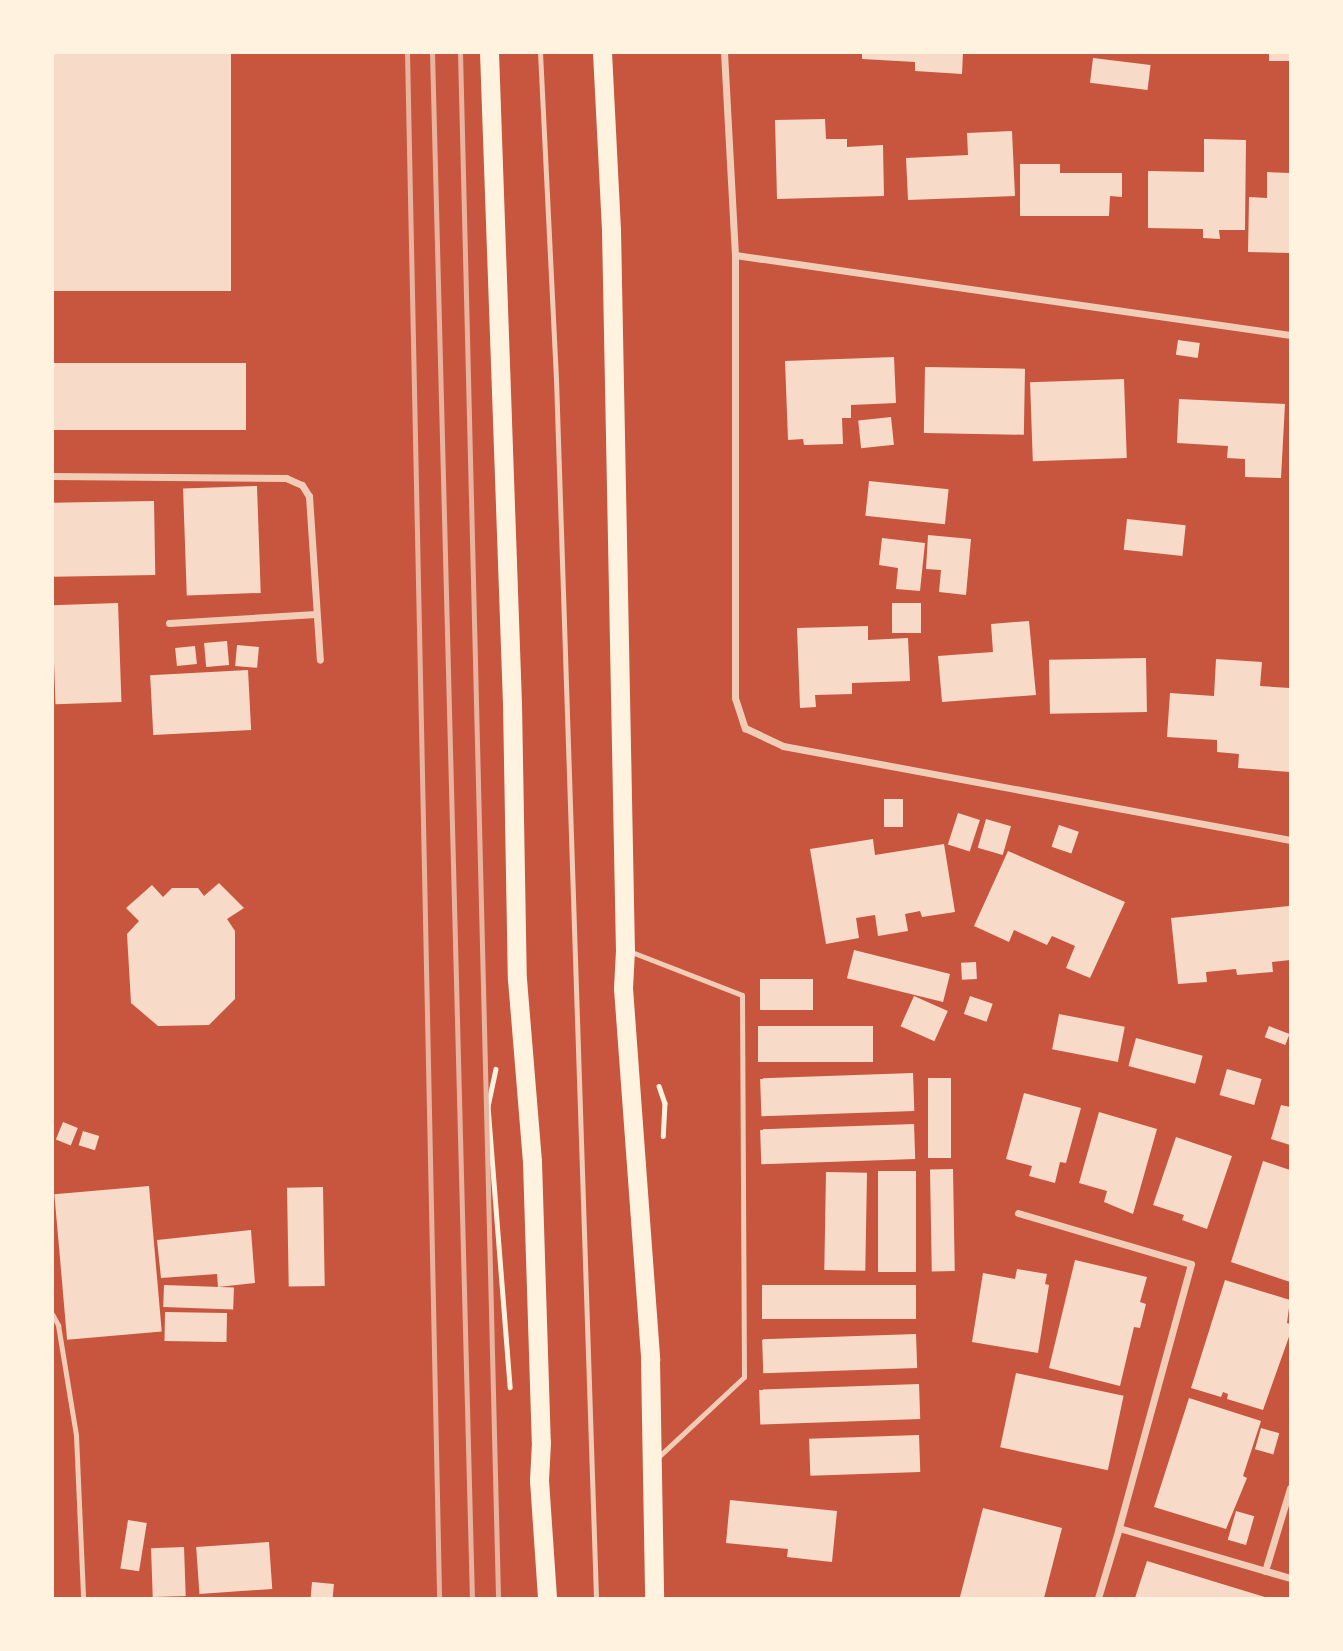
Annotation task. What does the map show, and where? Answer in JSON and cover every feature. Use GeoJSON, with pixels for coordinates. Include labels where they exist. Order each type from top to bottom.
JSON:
{"type":"FeatureCollection","features":[{"type":"Feature","properties":{"kind":"highway"},"geometry":{"type":"LineString","coordinates":[[489,52],[512,690],[517,979],[532,1162],[541,1442],[539,1480],[547,1598]]}},
{"type":"Feature","properties":{"kind":"highway"},"geometry":{"type":"LineString","coordinates":[[602,52],[611,230],[625,950],[623,988],[649,1360],[654,1598]]}},
{"type":"Feature","properties":{"kind":"street"},"geometry":{"type":"LineString","coordinates":[[724,52],[735,255],[735,698],[745,727],[783,746],[1290,840]]}},
{"type":"Feature","properties":{"kind":"street"},"geometry":{"type":"LineString","coordinates":[[735,255],[1290,335]]}},
{"type":"Feature","properties":{"kind":"street"},"geometry":{"type":"LineString","coordinates":[[52,476],[286,478],[302,485],[309,496],[320,660]]}},
{"type":"Feature","properties":{"kind":"street"},"geometry":{"type":"LineString","coordinates":[[169,623],[316,614]]}},
{"type":"Feature","properties":{"kind":"street"},"geometry":{"type":"LineString","coordinates":[[1018,1213],[1191,1264],[1098,1598]]}},
{"type":"Feature","properties":{"kind":"street"},"geometry":{"type":"LineString","coordinates":[[1265,1571],[1290,1488]]}},
{"type":"Feature","properties":{"kind":"street"},"geometry":{"type":"LineString","coordinates":[[1119,1528],[1290,1578]]}},
{"type":"Feature","properties":{"kind":"lane"},"geometry":{"type":"LineString","coordinates":[[540,52],[556,379],[596,1598]]}},
{"type":"Feature","properties":{"kind":"lane"},"geometry":{"type":"LineString","coordinates":[[625,950],[742,995],[744,1377],[651,1463]]}},
{"type":"Feature","properties":{"kind":"lane"},"geometry":{"type":"LineString","coordinates":[[52,1314],[58,1325],[76,1435],[83,1598]]}},
{"type":"Feature","properties":{"kind":"path"},"geometry":{"type":"LineString","coordinates":[[488,1106],[511,1398]]}},
{"type":"Feature","properties":{"kind":"building"},"geometry":{"type":"Polygon","coordinates":[[[52,52],[231,52],[231,291],[52,291],[52,52]]]}},
{"type":"Feature","properties":{"kind":"building"},"geometry":{"type":"Polygon","coordinates":[[[862,52],[963,52],[962,74],[915,71],[915,62],[862,59],[862,52]]]}},
{"type":"Feature","properties":{"kind":"building"},"geometry":{"type":"Polygon","coordinates":[[[1269,52],[1290,52],[1290,61],[1269,61],[1269,52]]]}},
{"type":"Feature","properties":{"kind":"building"},"geometry":{"type":"Polygon","coordinates":[[[1093,58],[1151,65],[1148,90],[1090,83],[1093,58]]]}},
{"type":"Feature","properties":{"kind":"building"},"geometry":{"type":"Polygon","coordinates":[[[825,119],[826,139],[847,139],[847,147],[883,145],[884,196],[777,199],[775,120],[825,119]]]}},
{"type":"Feature","properties":{"kind":"building"},"geometry":{"type":"Polygon","coordinates":[[[1012,131],[1015,196],[908,200],[906,158],[968,155],[967,133],[1012,131]]]}},
{"type":"Feature","properties":{"kind":"building"},"geometry":{"type":"Polygon","coordinates":[[[1204,139],[1246,140],[1245,230],[1219,230],[1220,239],[1203,238],[1203,229],[1148,228],[1148,171],[1204,172],[1204,139]]]}},
{"type":"Feature","properties":{"kind":"building"},"geometry":{"type":"Polygon","coordinates":[[[1020,164],[1060,164],[1060,173],[1122,173],[1122,197],[1110,196],[1109,216],[1020,216],[1020,164]]]}},
{"type":"Feature","properties":{"kind":"building"},"geometry":{"type":"Polygon","coordinates":[[[1267,172],[1290,173],[1290,253],[1248,252],[1249,197],[1267,198],[1267,172]]]}},
{"type":"Feature","properties":{"kind":"building"},"geometry":{"type":"Polygon","coordinates":[[[1178,340],[1200,343],[1198,358],[1176,355],[1178,340]]]}},
{"type":"Feature","properties":{"kind":"building"},"geometry":{"type":"Polygon","coordinates":[[[894,357],[896,403],[851,405],[851,418],[842,418],[843,444],[804,445],[803,439],[788,440],[785,361],[894,357]]]}},
{"type":"Feature","properties":{"kind":"building"},"geometry":{"type":"Polygon","coordinates":[[[52,363],[246,363],[246,430],[52,430],[52,363]]]}},
{"type":"Feature","properties":{"kind":"building"},"geometry":{"type":"Polygon","coordinates":[[[925,367],[1025,369],[1024,435],[924,433],[925,367]]]}},
{"type":"Feature","properties":{"kind":"building"},"geometry":{"type":"Polygon","coordinates":[[[1124,379],[1127,458],[1033,461],[1030,382],[1124,379]]]}},
{"type":"Feature","properties":{"kind":"building"},"geometry":{"type":"Polygon","coordinates":[[[1179,399],[1285,404],[1281,478],[1245,477],[1245,459],[1227,458],[1228,446],[1177,443],[1179,399]]]}},
{"type":"Feature","properties":{"kind":"building"},"geometry":{"type":"Polygon","coordinates":[[[891,417],[894,445],[861,448],[858,420],[891,417]]]}},
{"type":"Feature","properties":{"kind":"building"},"geometry":{"type":"Polygon","coordinates":[[[869,481],[949,489],[945,524],[865,516],[869,481]]]}},
{"type":"Feature","properties":{"kind":"building"},"geometry":{"type":"Polygon","coordinates":[[[257,486],[261,593],[187,596],[183,489],[257,486]]]}},
{"type":"Feature","properties":{"kind":"building"},"geometry":{"type":"Polygon","coordinates":[[[154,501],[155,575],[53,577],[52,503],[154,501]]]}},
{"type":"Feature","properties":{"kind":"building"},"geometry":{"type":"Polygon","coordinates":[[[1127,519],[1186,525],[1182,556],[1124,550],[1127,519]]]}},
{"type":"Feature","properties":{"kind":"building"},"geometry":{"type":"Polygon","coordinates":[[[928,535],[971,539],[966,595],[939,592],[941,570],[926,569],[928,535]]]}},
{"type":"Feature","properties":{"kind":"building"},"geometry":{"type":"Polygon","coordinates":[[[882,538],[925,543],[920,591],[896,589],[898,568],[879,565],[882,538]]]}},
{"type":"Feature","properties":{"kind":"building"},"geometry":{"type":"Polygon","coordinates":[[[118,603],[121,702],[55,704],[52,605],[118,603]]]}},
{"type":"Feature","properties":{"kind":"building"},"geometry":{"type":"Polygon","coordinates":[[[892,603],[921,603],[921,633],[892,633],[892,603]]]}},
{"type":"Feature","properties":{"kind":"building"},"geometry":{"type":"Polygon","coordinates":[[[1029,621],[1036,695],[942,702],[938,656],[993,652],[991,624],[1029,621]]]}},
{"type":"Feature","properties":{"kind":"building"},"geometry":{"type":"Polygon","coordinates":[[[868,626],[868,640],[908,638],[910,681],[852,683],[852,694],[815,695],[816,707],[800,708],[797,628],[868,626]]]}},
{"type":"Feature","properties":{"kind":"building"},"geometry":{"type":"Polygon","coordinates":[[[227,641],[229,665],[206,667],[204,643],[227,641]]]}},
{"type":"Feature","properties":{"kind":"building"},"geometry":{"type":"Polygon","coordinates":[[[237,645],[259,647],[257,668],[235,666],[237,645]]]}},
{"type":"Feature","properties":{"kind":"building"},"geometry":{"type":"Polygon","coordinates":[[[195,646],[197,664],[177,666],[175,648],[195,646]]]}},
{"type":"Feature","properties":{"kind":"building"},"geometry":{"type":"Polygon","coordinates":[[[1146,658],[1147,712],[1050,714],[1049,660],[1146,658]]]}},
{"type":"Feature","properties":{"kind":"building"},"geometry":{"type":"Polygon","coordinates":[[[1216,659],[1262,662],[1260,686],[1290,688],[1290,772],[1238,768],[1239,754],[1217,752],[1217,740],[1167,737],[1170,693],[1214,696],[1216,659]]]}},
{"type":"Feature","properties":{"kind":"building"},"geometry":{"type":"Polygon","coordinates":[[[248,670],[251,730],[153,735],[150,675],[248,670]]]}},
{"type":"Feature","properties":{"kind":"building"},"geometry":{"type":"Polygon","coordinates":[[[884,799],[903,799],[903,827],[884,827],[884,799]]]}},
{"type":"Feature","properties":{"kind":"building"},"geometry":{"type":"Polygon","coordinates":[[[958,813],[980,820],[970,851],[948,844],[958,813]]]}},
{"type":"Feature","properties":{"kind":"building"},"geometry":{"type":"Polygon","coordinates":[[[986,819],[1011,826],[1003,855],[978,848],[986,819]]]}},
{"type":"Feature","properties":{"kind":"building"},"geometry":{"type":"Polygon","coordinates":[[[1059,825],[1079,832],[1071,854],[1052,847],[1059,825]]]}},
{"type":"Feature","properties":{"kind":"building"},"geometry":{"type":"Polygon","coordinates":[[[873,839],[875,855],[944,844],[955,912],[922,917],[920,911],[905,914],[908,931],[878,936],[875,915],[856,918],[859,938],[826,944],[810,849],[873,839]]]}},
{"type":"Feature","properties":{"kind":"building"},"geometry":{"type":"Polygon","coordinates":[[[1008,851],[1125,902],[1090,978],[1066,968],[1075,946],[1052,936],[1047,945],[1014,930],[1009,942],[974,926],[1008,851]]]}},
{"type":"Feature","properties":{"kind":"building"},"geometry":{"type":"Polygon","coordinates":[[[219,883],[244,908],[227,919],[235,931],[235,999],[209,1025],[158,1026],[131,1003],[127,934],[139,921],[126,908],[152,885],[163,897],[172,888],[198,888],[204,896],[219,883]]]}},
{"type":"Feature","properties":{"kind":"building"},"geometry":{"type":"Polygon","coordinates":[[[1289,906],[1290,960],[1272,962],[1273,972],[1237,975],[1236,969],[1206,972],[1207,982],[1178,984],[1171,918],[1289,906]]]}},
{"type":"Feature","properties":{"kind":"building"},"geometry":{"type":"Polygon","coordinates":[[[854,950],[950,974],[943,1002],[847,978],[854,950]]]}},
{"type":"Feature","properties":{"kind":"building"},"geometry":{"type":"Polygon","coordinates":[[[976,962],[977,979],[962,980],[961,963],[976,962]]]}},
{"type":"Feature","properties":{"kind":"building"},"geometry":{"type":"Polygon","coordinates":[[[760,979],[813,979],[813,1010],[760,1010],[760,979]]]}},
{"type":"Feature","properties":{"kind":"building"},"geometry":{"type":"Polygon","coordinates":[[[914,996],[948,1011],[934,1041],[901,1026],[914,996]]]}},
{"type":"Feature","properties":{"kind":"building"},"geometry":{"type":"Polygon","coordinates":[[[970,996],[993,1004],[987,1022],[964,1014],[970,996]]]}},
{"type":"Feature","properties":{"kind":"building"},"geometry":{"type":"Polygon","coordinates":[[[1059,1014],[1125,1027],[1118,1062],[1052,1049],[1059,1014]]]}},
{"type":"Feature","properties":{"kind":"building"},"geometry":{"type":"Polygon","coordinates":[[[758,1026],[873,1026],[873,1062],[758,1062],[758,1026]]]}},
{"type":"Feature","properties":{"kind":"building"},"geometry":{"type":"Polygon","coordinates":[[[1269,1026],[1290,1034],[1285,1045],[1265,1037],[1269,1026]]]}},
{"type":"Feature","properties":{"kind":"building"},"geometry":{"type":"Polygon","coordinates":[[[1136,1038],[1203,1056],[1195,1084],[1128,1066],[1136,1038]]]}},
{"type":"Feature","properties":{"kind":"building"},"geometry":{"type":"Polygon","coordinates":[[[1227,1069],[1262,1079],[1254,1105],[1220,1095],[1227,1069]]]}},
{"type":"Feature","properties":{"kind":"building"},"geometry":{"type":"Polygon","coordinates":[[[913,1073],[914,1111],[761,1116],[760,1078],[913,1073]]]}},
{"type":"Feature","properties":{"kind":"building"},"geometry":{"type":"Polygon","coordinates":[[[928,1078],[951,1078],[951,1158],[928,1158],[928,1078]]]}},
{"type":"Feature","properties":{"kind":"building"},"geometry":{"type":"Polygon","coordinates":[[[1024,1093],[1081,1108],[1066,1163],[1060,1162],[1055,1183],[1029,1176],[1032,1166],[1006,1159],[1024,1093]]]}},
{"type":"Feature","properties":{"kind":"building"},"geometry":{"type":"Polygon","coordinates":[[[1281,1105],[1290,1107],[1290,1145],[1271,1139],[1281,1105]]]}},
{"type":"Feature","properties":{"kind":"building"},"geometry":{"type":"Polygon","coordinates":[[[1099,1112],[1157,1129],[1133,1214],[1104,1202],[1107,1191],[1079,1183],[1099,1112]]]}},
{"type":"Feature","properties":{"kind":"building"},"geometry":{"type":"Polygon","coordinates":[[[63,1122],[78,1128],[71,1146],[56,1140],[63,1122]]]}},
{"type":"Feature","properties":{"kind":"building"},"geometry":{"type":"Polygon","coordinates":[[[914,1124],[915,1159],[761,1164],[760,1129],[914,1124]]]}},
{"type":"Feature","properties":{"kind":"building"},"geometry":{"type":"Polygon","coordinates":[[[83,1131],[99,1136],[95,1150],[79,1145],[83,1131]]]}},
{"type":"Feature","properties":{"kind":"building"},"geometry":{"type":"Polygon","coordinates":[[[1176,1137],[1232,1156],[1207,1229],[1182,1220],[1184,1215],[1153,1205],[1176,1137]]]}},
{"type":"Feature","properties":{"kind":"building"},"geometry":{"type":"Polygon","coordinates":[[[1263,1161],[1290,1170],[1290,1282],[1231,1262],[1263,1161]]]}},
{"type":"Feature","properties":{"kind":"building"},"geometry":{"type":"Polygon","coordinates":[[[930,1169],[953,1169],[955,1271],[932,1271],[930,1169]]]}},
{"type":"Feature","properties":{"kind":"building"},"geometry":{"type":"Polygon","coordinates":[[[878,1171],[916,1171],[916,1272],[878,1272],[878,1171]]]}},
{"type":"Feature","properties":{"kind":"building"},"geometry":{"type":"Polygon","coordinates":[[[826,1172],[867,1173],[865,1271],[824,1270],[826,1172]]]}},
{"type":"Feature","properties":{"kind":"building"},"geometry":{"type":"Polygon","coordinates":[[[149,1186],[162,1331],[67,1340],[54,1194],[149,1186]]]}},
{"type":"Feature","properties":{"kind":"building"},"geometry":{"type":"Polygon","coordinates":[[[323,1187],[325,1286],[289,1287],[287,1188],[323,1187]]]}},
{"type":"Feature","properties":{"kind":"building"},"geometry":{"type":"Polygon","coordinates":[[[251,1230],[255,1283],[218,1287],[217,1274],[161,1278],[157,1240],[251,1230]]]}},
{"type":"Feature","properties":{"kind":"building"},"geometry":{"type":"Polygon","coordinates":[[[1075,1260],[1147,1277],[1140,1302],[1146,1304],[1140,1328],[1134,1327],[1120,1386],[1049,1368],[1075,1260]]]}},
{"type":"Feature","properties":{"kind":"building"},"geometry":{"type":"Polygon","coordinates":[[[1017,1269],[1047,1274],[1045,1284],[1049,1285],[1038,1353],[972,1342],[983,1273],[1015,1279],[1017,1269]]]}},
{"type":"Feature","properties":{"kind":"building"},"geometry":{"type":"Polygon","coordinates":[[[1225,1280],[1290,1300],[1287,1323],[1290,1324],[1290,1334],[1263,1410],[1227,1399],[1228,1394],[1223,1392],[1221,1397],[1191,1388],[1225,1280]]]}},
{"type":"Feature","properties":{"kind":"building"},"geometry":{"type":"Polygon","coordinates":[[[164,1285],[234,1287],[233,1309],[163,1307],[164,1285]]]}},
{"type":"Feature","properties":{"kind":"building"},"geometry":{"type":"Polygon","coordinates":[[[762,1285],[916,1285],[916,1319],[762,1319],[762,1285]]]}},
{"type":"Feature","properties":{"kind":"building"},"geometry":{"type":"Polygon","coordinates":[[[165,1312],[227,1313],[226,1342],[164,1341],[165,1312]]]}},
{"type":"Feature","properties":{"kind":"building"},"geometry":{"type":"Polygon","coordinates":[[[916,1334],[917,1368],[763,1373],[762,1339],[916,1334]]]}},
{"type":"Feature","properties":{"kind":"building"},"geometry":{"type":"Polygon","coordinates":[[[1016,1373],[1124,1396],[1108,1470],[1000,1447],[1016,1373]]]}},
{"type":"Feature","properties":{"kind":"building"},"geometry":{"type":"Polygon","coordinates":[[[919,1384],[920,1419],[760,1425],[759,1390],[919,1384]]]}},
{"type":"Feature","properties":{"kind":"building"},"geometry":{"type":"Polygon","coordinates":[[[1189,1398],[1261,1421],[1243,1476],[1247,1478],[1226,1529],[1154,1507],[1189,1398]]]}},
{"type":"Feature","properties":{"kind":"building"},"geometry":{"type":"Polygon","coordinates":[[[1261,1428],[1279,1433],[1273,1454],[1255,1449],[1261,1428]]]}},
{"type":"Feature","properties":{"kind":"building"},"geometry":{"type":"Polygon","coordinates":[[[919,1435],[920,1472],[810,1476],[809,1439],[919,1435]]]}},
{"type":"Feature","properties":{"kind":"building"},"geometry":{"type":"Polygon","coordinates":[[[730,1500],[837,1511],[832,1562],[787,1557],[788,1549],[726,1543],[730,1500]]]}},
{"type":"Feature","properties":{"kind":"building"},"geometry":{"type":"Polygon","coordinates":[[[983,1508],[1062,1528],[1044,1598],[960,1597],[983,1508]]]}},
{"type":"Feature","properties":{"kind":"building"},"geometry":{"type":"Polygon","coordinates":[[[1236,1511],[1254,1516],[1246,1545],[1228,1540],[1236,1511]]]}},
{"type":"Feature","properties":{"kind":"building"},"geometry":{"type":"Polygon","coordinates":[[[128,1520],[147,1523],[139,1571],[120,1568],[128,1520]]]}},
{"type":"Feature","properties":{"kind":"building"},"geometry":{"type":"Polygon","coordinates":[[[269,1542],[272,1589],[199,1594],[196,1547],[269,1542]]]}},
{"type":"Feature","properties":{"kind":"building"},"geometry":{"type":"Polygon","coordinates":[[[184,1547],[186,1596],[153,1597],[151,1548],[184,1547]]]}},
{"type":"Feature","properties":{"kind":"building"},"geometry":{"type":"Polygon","coordinates":[[[1147,1561],[1268,1598],[1135,1598],[1147,1561]]]}},
{"type":"Feature","properties":{"kind":"building"},"geometry":{"type":"Polygon","coordinates":[[[312,1582],[334,1584],[333,1598],[311,1598],[312,1582]]]}},
{"type":"Feature","properties":{"kind":"railway"},"geometry":{"type":"LineString","coordinates":[[407,52],[439,1598]]}},
{"type":"Feature","properties":{"kind":"railway"},"geometry":{"type":"LineString","coordinates":[[432,52],[472,1598]]}},
{"type":"Feature","properties":{"kind":"railway"},"geometry":{"type":"LineString","coordinates":[[460,52],[498,1598]]}}]}
